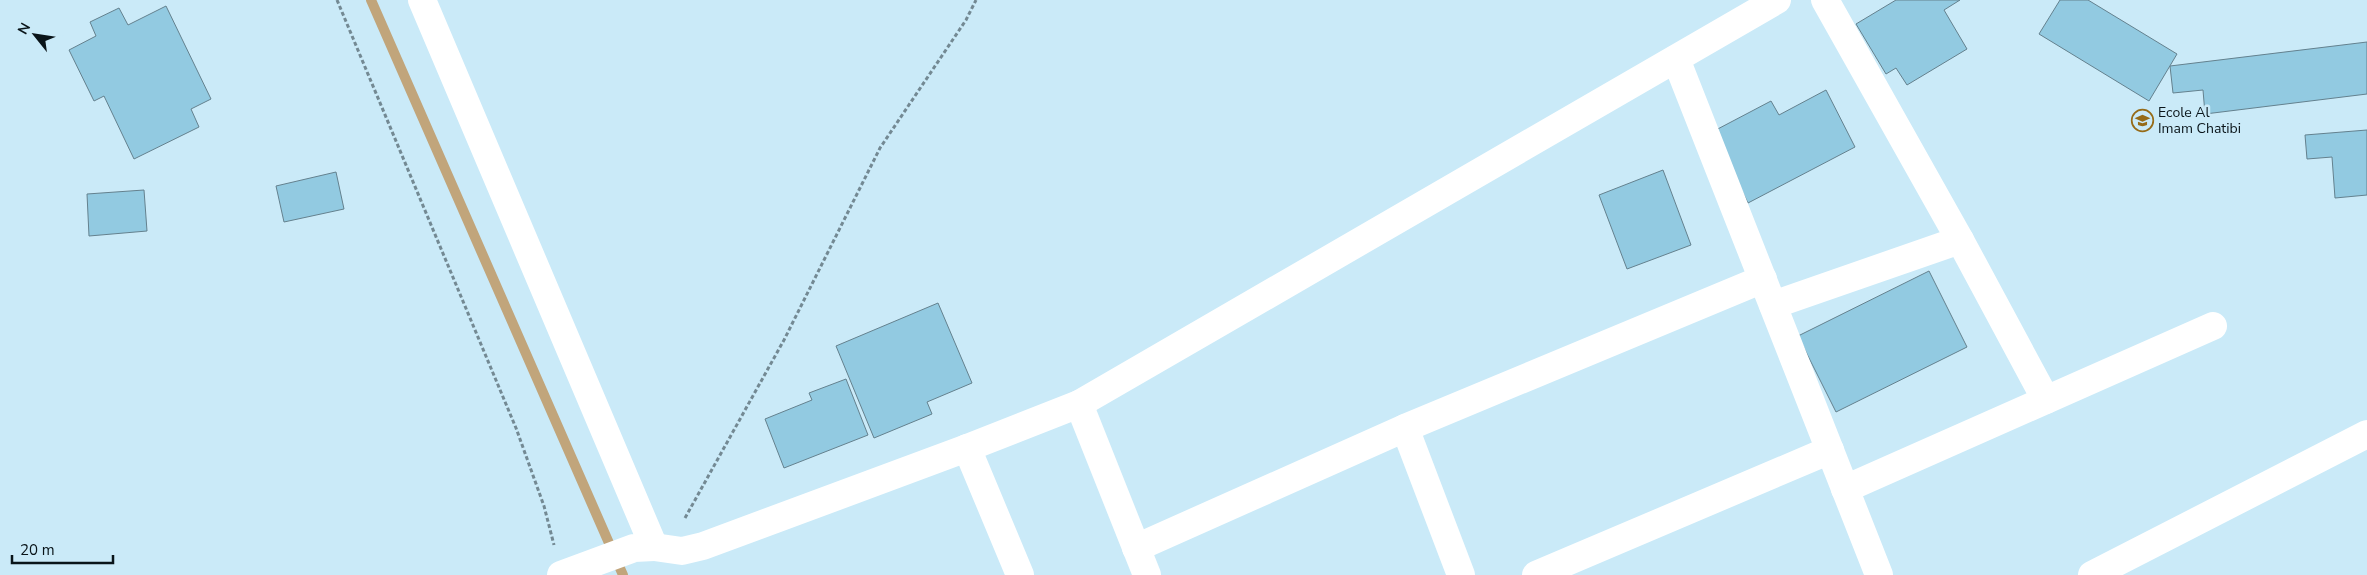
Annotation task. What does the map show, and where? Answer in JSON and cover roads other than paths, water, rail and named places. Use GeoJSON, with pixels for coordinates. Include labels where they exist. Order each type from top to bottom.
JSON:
{"type":"FeatureCollection","features":[{"type":"Feature","properties":{"kind":"street"},"geometry":{"type":"LineString","coordinates":[[422,0],[652,548]]}},
{"type":"Feature","properties":{"kind":"street"},"geometry":{"type":"LineString","coordinates":[[564,574],[652,548],[682,550],[704,546],[1079,404],[1777,0]]}},
{"type":"Feature","properties":{"kind":"street"},"geometry":{"type":"LineString","coordinates":[[1825,0],[1960,240],[2046,400]]}},
{"type":"Feature","properties":{"kind":"street"},"geometry":{"type":"LineString","coordinates":[[1676,59],[1879,575]]}},
{"type":"Feature","properties":{"kind":"street"},"geometry":{"type":"LineString","coordinates":[[1773,305],[1960,240]]}},
{"type":"Feature","properties":{"kind":"street"},"geometry":{"type":"LineString","coordinates":[[1136,548],[1405,428],[1763,278]]}},
{"type":"Feature","properties":{"kind":"street"},"geometry":{"type":"LineString","coordinates":[[1846,489],[2214,326]]}},
{"type":"Feature","properties":{"kind":"street"},"geometry":{"type":"LineString","coordinates":[[1079,404],[1147,575]]}},
{"type":"Feature","properties":{"kind":"street"},"geometry":{"type":"LineString","coordinates":[[1405,428],[1461,575]]}},
{"type":"Feature","properties":{"kind":"street"},"geometry":{"type":"LineString","coordinates":[[2092,575],[2367,434]]}},
{"type":"Feature","properties":{"kind":"street"},"geometry":{"type":"LineString","coordinates":[[967,448],[1020,575]]}},
{"type":"Feature","properties":{"kind":"street"},"geometry":{"type":"LineString","coordinates":[[1536,575],[1830,450]]}},
{"type":"Feature","properties":{"kind":"waterway"},"geometry":{"type":"LineString","coordinates":[[371,0],[623,575]]}},
{"type":"Feature","properties":{"kind":"place","name":"Ecole Al Imam Chatibi"},"geometry":{"type":"Point","coordinates":[2142,120]}}]}
